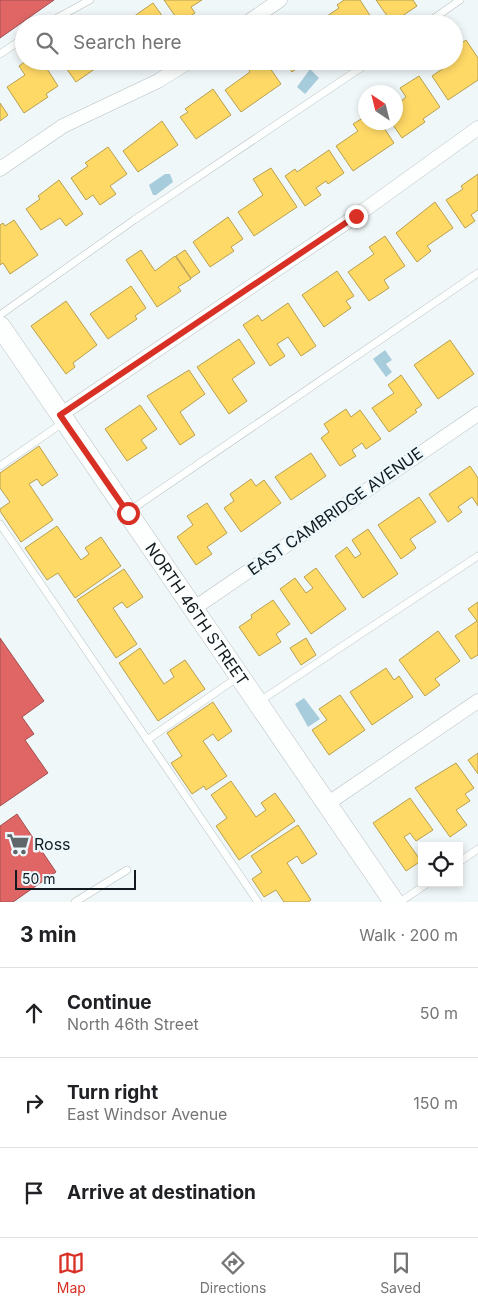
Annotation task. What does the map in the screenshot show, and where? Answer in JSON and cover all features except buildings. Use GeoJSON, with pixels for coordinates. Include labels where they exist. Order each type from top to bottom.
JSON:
{"type":"FeatureCollection","features":[{"type":"Feature","properties":{"kind":"street"},"geometry":{"type":"LineString","coordinates":[[258,15],[280,0]]}},
{"type":"Feature","properties":{"kind":"street"},"geometry":{"type":"LineString","coordinates":[[0,169],[62,126],[158,81],[176,70]]}},
{"type":"Feature","properties":{"kind":"street"},"geometry":{"type":"LineString","coordinates":[[63,418],[356,216],[478,128]]}},
{"type":"Feature","properties":{"kind":"street","name":"NORTH 46TH STREET"},"geometry":{"type":"LineString","coordinates":[[0,326],[394,902]]}},
{"type":"Feature","properties":{"kind":"street","name":"EAST CAMBRIDGE AVENUE"},"geometry":{"type":"LineString","coordinates":[[193,609],[478,414]]}},
{"type":"Feature","properties":{"kind":"street"},"geometry":{"type":"LineString","coordinates":[[327,804],[478,701]]}},
{"type":"Feature","properties":{"kind":"lane"},"geometry":{"type":"LineString","coordinates":[[62,15],[90,0]]}},
{"type":"Feature","properties":{"kind":"lane"},"geometry":{"type":"LineString","coordinates":[[439,15],[460,0]]}},
{"type":"Feature","properties":{"kind":"lane"},"geometry":{"type":"LineString","coordinates":[[0,54],[15,44]]}},
{"type":"Feature","properties":{"kind":"lane"},"geometry":{"type":"LineString","coordinates":[[0,315],[134,220],[358,70]]}},
{"type":"Feature","properties":{"kind":"lane"},"geometry":{"type":"LineString","coordinates":[[128,513],[478,273]]}},
{"type":"Feature","properties":{"kind":"lane"},"geometry":{"type":"LineString","coordinates":[[0,466],[63,418]]}},
{"type":"Feature","properties":{"kind":"lane"},"geometry":{"type":"LineString","coordinates":[[0,524],[258,902]]}},
{"type":"Feature","properties":{"kind":"lane"},"geometry":{"type":"LineString","coordinates":[[257,703],[478,556]]}},
{"type":"Feature","properties":{"kind":"lane"},"geometry":{"type":"LineString","coordinates":[[147,740],[238,676]]}},
{"type":"Feature","properties":{"kind":"lane"},"geometry":{"type":"LineString","coordinates":[[463,859],[478,849]]}},
{"type":"Feature","properties":{"kind":"lane"},"geometry":{"type":"LineString","coordinates":[[75,902],[126,870]]}},
{"type":"Feature","properties":{"kind":"lane"},"geometry":{"type":"LineString","coordinates":[[400,902],[422,887]]}},
{"type":"Feature","properties":{"kind":"water"},"geometry":{"type":"Polygon","coordinates":[[[309,70],[319,78],[305,94],[297,87],[309,70]]]}},
{"type":"Feature","properties":{"kind":"water"},"geometry":{"type":"Polygon","coordinates":[[[165,174],[170,174],[173,182],[156,195],[153,195],[149,185],[165,174]]]}},
{"type":"Feature","properties":{"kind":"water"},"geometry":{"type":"Polygon","coordinates":[[[385,350],[392,360],[386,364],[392,372],[386,377],[373,359],[385,350]]]}},
{"type":"Feature","properties":{"kind":"water"},"geometry":{"type":"Polygon","coordinates":[[[304,698],[320,719],[308,727],[295,704],[304,698]]]}},
{"type":"Feature","properties":{"kind":"place","name":"Ross"},"geometry":{"type":"Point","coordinates":[18,844]}},
{"type":"Feature","properties":{"kind":"route"},"geometry":{"type":"LineString","coordinates":[[128,513],[60,415],[356,216]]}}]}
